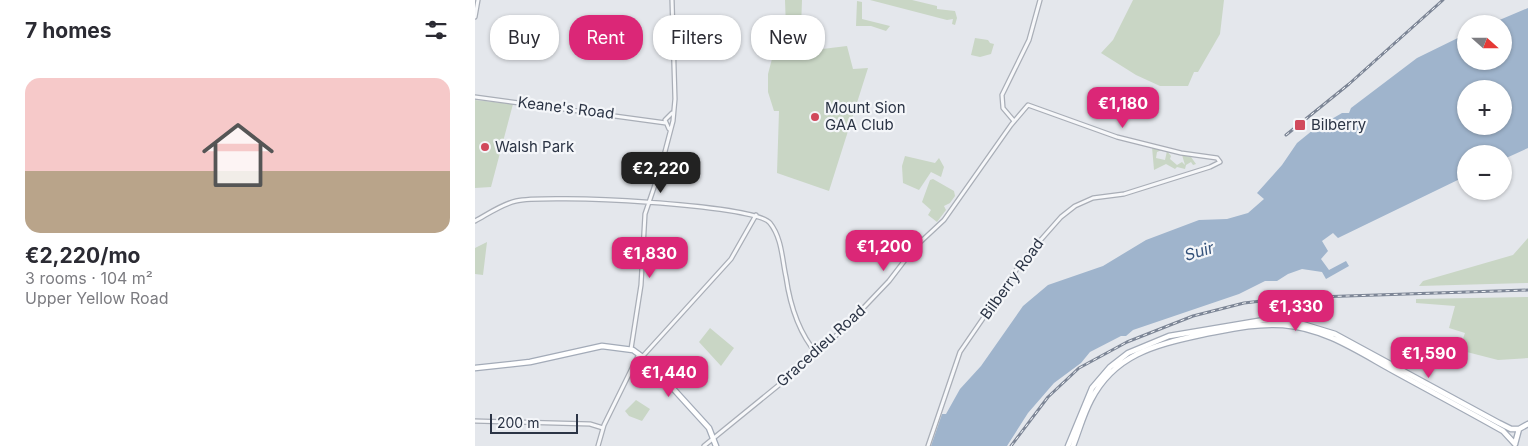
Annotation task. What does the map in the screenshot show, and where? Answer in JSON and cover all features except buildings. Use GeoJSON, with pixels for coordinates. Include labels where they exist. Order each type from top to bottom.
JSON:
{"type":"FeatureCollection","features":[{"type":"Feature","properties":{"kind":"main road"},"geometry":{"type":"LineString","coordinates":[[1073,446],[1079,422],[1097,382],[1110,367],[1128,353],[1169,336],[1252,321],[1275,320],[1311,326],[1335,334],[1511,429],[1519,429],[1528,424]]}},
{"type":"Feature","properties":{"kind":"main road"},"geometry":{"type":"LineString","coordinates":[[1067,446],[1101,385],[1123,363],[1140,352],[1153,346],[1221,331],[1275,324],[1299,327],[1333,338],[1503,431],[1516,445]]}},
{"type":"Feature","properties":{"kind":"main road"},"geometry":{"type":"LineString","coordinates":[[475,368],[533,361],[602,346],[631,349],[641,355],[709,428],[716,446]]}},
{"type":"Feature","properties":{"kind":"main road"},"geometry":{"type":"LineString","coordinates":[[1516,445],[1519,429]]}},
{"type":"Feature","properties":{"kind":"street"},"geometry":{"type":"LineString","coordinates":[[475,17],[478,0]]}},
{"type":"Feature","properties":{"kind":"street"},"geometry":{"type":"LineString","coordinates":[[631,349],[641,285],[644,222],[648,203],[659,172],[673,109],[673,0]]}},
{"type":"Feature","properties":{"kind":"street"},"geometry":{"type":"LineString","coordinates":[[1014,121],[1003,108],[1002,95],[1027,44],[1040,0]]}},
{"type":"Feature","properties":{"kind":"street","name":"Keane's Road"},"geometry":{"type":"LineString","coordinates":[[475,97],[657,120],[666,123]]}},
{"type":"Feature","properties":{"kind":"street","name":"Gracedieu Road"},"geometry":{"type":"LineString","coordinates":[[704,446],[817,354],[849,323],[886,284],[915,247],[944,220],[1014,121],[1030,104],[1117,137],[1184,154],[1214,156],[1220,162]]}},
{"type":"Feature","properties":{"kind":"street"},"geometry":{"type":"LineString","coordinates":[[666,123],[670,119]]}},
{"type":"Feature","properties":{"kind":"street"},"geometry":{"type":"LineString","coordinates":[[666,123],[670,119]]}},
{"type":"Feature","properties":{"kind":"street","name":"Keane's Road"},"geometry":{"type":"LineString","coordinates":[[657,120],[670,119]]}},
{"type":"Feature","properties":{"kind":"street"},"geometry":{"type":"LineString","coordinates":[[666,123],[669,132]]}},
{"type":"Feature","properties":{"kind":"street","name":"Bilberry Road"},"geometry":{"type":"LineString","coordinates":[[928,446],[960,352],[1023,260],[1061,217],[1070,209],[1093,198],[1124,194],[1220,162]]}},
{"type":"Feature","properties":{"kind":"street"},"geometry":{"type":"LineString","coordinates":[[475,221],[508,204],[522,200],[590,199],[727,209],[756,215],[769,221],[776,234],[794,313],[805,339],[817,354]]}},
{"type":"Feature","properties":{"kind":"street"},"geometry":{"type":"LineString","coordinates":[[597,446],[603,428],[641,355],[731,259],[756,215]]}},
{"type":"Feature","properties":{"kind":"street"},"geometry":{"type":"LineString","coordinates":[[475,422],[588,424],[603,428]]}},
{"type":"Feature","properties":{"kind":"green space"},"geometry":{"type":"Polygon","coordinates":[[[785,0],[802,0],[801,15],[786,15],[785,0]]]}},
{"type":"Feature","properties":{"kind":"green space"},"geometry":{"type":"Polygon","coordinates":[[[870,0],[912,0],[937,6],[937,9],[955,11],[957,18],[955,25],[952,24],[953,19],[947,20],[870,0]]]}},
{"type":"Feature","properties":{"kind":"green space"},"geometry":{"type":"Polygon","coordinates":[[[1133,0],[1224,0],[1220,34],[1198,72],[1194,72],[1188,86],[1160,86],[1136,75],[1101,53],[1113,40],[1133,0]]]}},
{"type":"Feature","properties":{"kind":"green space"},"geometry":{"type":"Polygon","coordinates":[[[857,1],[862,2],[862,19],[890,26],[886,31],[871,26],[856,26],[857,1]]]}},
{"type":"Feature","properties":{"kind":"green space"},"geometry":{"type":"Polygon","coordinates":[[[975,38],[988,40],[994,44],[991,54],[980,57],[971,55],[975,38]]]}},
{"type":"Feature","properties":{"kind":"green space","name":"Mount Sion GAA Club"},"geometry":{"type":"Polygon","coordinates":[[[847,46],[853,69],[868,68],[829,191],[777,173],[779,111],[774,111],[768,92],[768,74],[772,60],[825,60],[825,49],[847,46]]]}},
{"type":"Feature","properties":{"kind":"green space","name":"Walsh Park"},"geometry":{"type":"Polygon","coordinates":[[[475,100],[513,104],[491,187],[475,188],[475,100]]]}},
{"type":"Feature","properties":{"kind":"green space"},"geometry":{"type":"Polygon","coordinates":[[[1152,147],[1162,150],[1157,152],[1156,158],[1165,160],[1167,151],[1171,156],[1170,159],[1177,165],[1182,162],[1185,165],[1182,155],[1191,157],[1196,164],[1193,165],[1191,162],[1186,165],[1185,169],[1177,167],[1175,169],[1166,164],[1154,170],[1152,147]]]}},
{"type":"Feature","properties":{"kind":"green space"},"geometry":{"type":"Polygon","coordinates":[[[905,156],[935,163],[939,158],[944,167],[941,177],[931,172],[919,190],[903,183],[902,166],[905,156]]]}},
{"type":"Feature","properties":{"kind":"green space"},"geometry":{"type":"Polygon","coordinates":[[[933,179],[954,191],[955,196],[950,203],[944,206],[946,210],[937,222],[928,215],[931,210],[922,202],[930,180],[933,179]]]}},
{"type":"Feature","properties":{"kind":"green space"},"geometry":{"type":"Polygon","coordinates":[[[1528,238],[1528,283],[1419,286],[1423,281],[1513,255],[1528,238]]]}},
{"type":"Feature","properties":{"kind":"green space"},"geometry":{"type":"Polygon","coordinates":[[[487,242],[483,275],[475,274],[475,248],[487,242]]]}},
{"type":"Feature","properties":{"kind":"green space"},"geometry":{"type":"Polygon","coordinates":[[[1528,297],[1528,358],[1498,360],[1459,350],[1465,333],[1449,328],[1455,306],[1416,303],[1416,299],[1528,297]]]}},
{"type":"Feature","properties":{"kind":"green space"},"geometry":{"type":"Polygon","coordinates":[[[710,328],[734,348],[721,366],[699,342],[710,328]]]}},
{"type":"Feature","properties":{"kind":"green space"},"geometry":{"type":"Polygon","coordinates":[[[636,400],[650,409],[642,421],[629,416],[625,411],[636,400]]]}},
{"type":"Feature","properties":{"kind":"water","name":"Suir"},"geometry":{"type":"Polygon","coordinates":[[[1528,8],[1528,148],[1512,155],[1512,145],[1457,145],[1457,180],[1338,238],[1333,233],[1322,241],[1328,251],[1321,259],[1329,270],[1346,261],[1349,266],[1326,279],[1322,272],[1302,269],[1288,274],[1277,281],[1265,281],[1239,294],[1133,330],[1126,336],[1121,336],[1090,352],[1081,363],[1054,383],[1028,413],[1007,446],[931,446],[942,414],[946,414],[960,389],[981,366],[1023,306],[1048,285],[1103,266],[1146,240],[1199,220],[1227,219],[1248,213],[1264,199],[1257,193],[1282,165],[1297,143],[1313,130],[1342,113],[1349,113],[1351,108],[1417,58],[1457,38],[1457,70],[1513,70],[1513,15],[1511,15],[1528,8]]]}},
{"type":"Feature","properties":{"kind":"railway"},"geometry":{"type":"LineString","coordinates":[[1286,135],[1349,84],[1443,0]]}},
{"type":"Feature","properties":{"kind":"railway"},"geometry":{"type":"LineString","coordinates":[[1011,446],[1048,397],[1079,368],[1127,342],[1193,316],[1244,303],[1287,298],[1528,290]]}},
{"type":"Feature","properties":{"kind":"place","name":"Mount Sion GAA Club"},"geometry":{"type":"Point","coordinates":[815,117]}},
{"type":"Feature","properties":{"kind":"place","name":"Bilberry"},"geometry":{"type":"Point","coordinates":[1300,125]}},
{"type":"Feature","properties":{"kind":"place","name":"Walsh Park"},"geometry":{"type":"Point","coordinates":[485,147]}}]}
